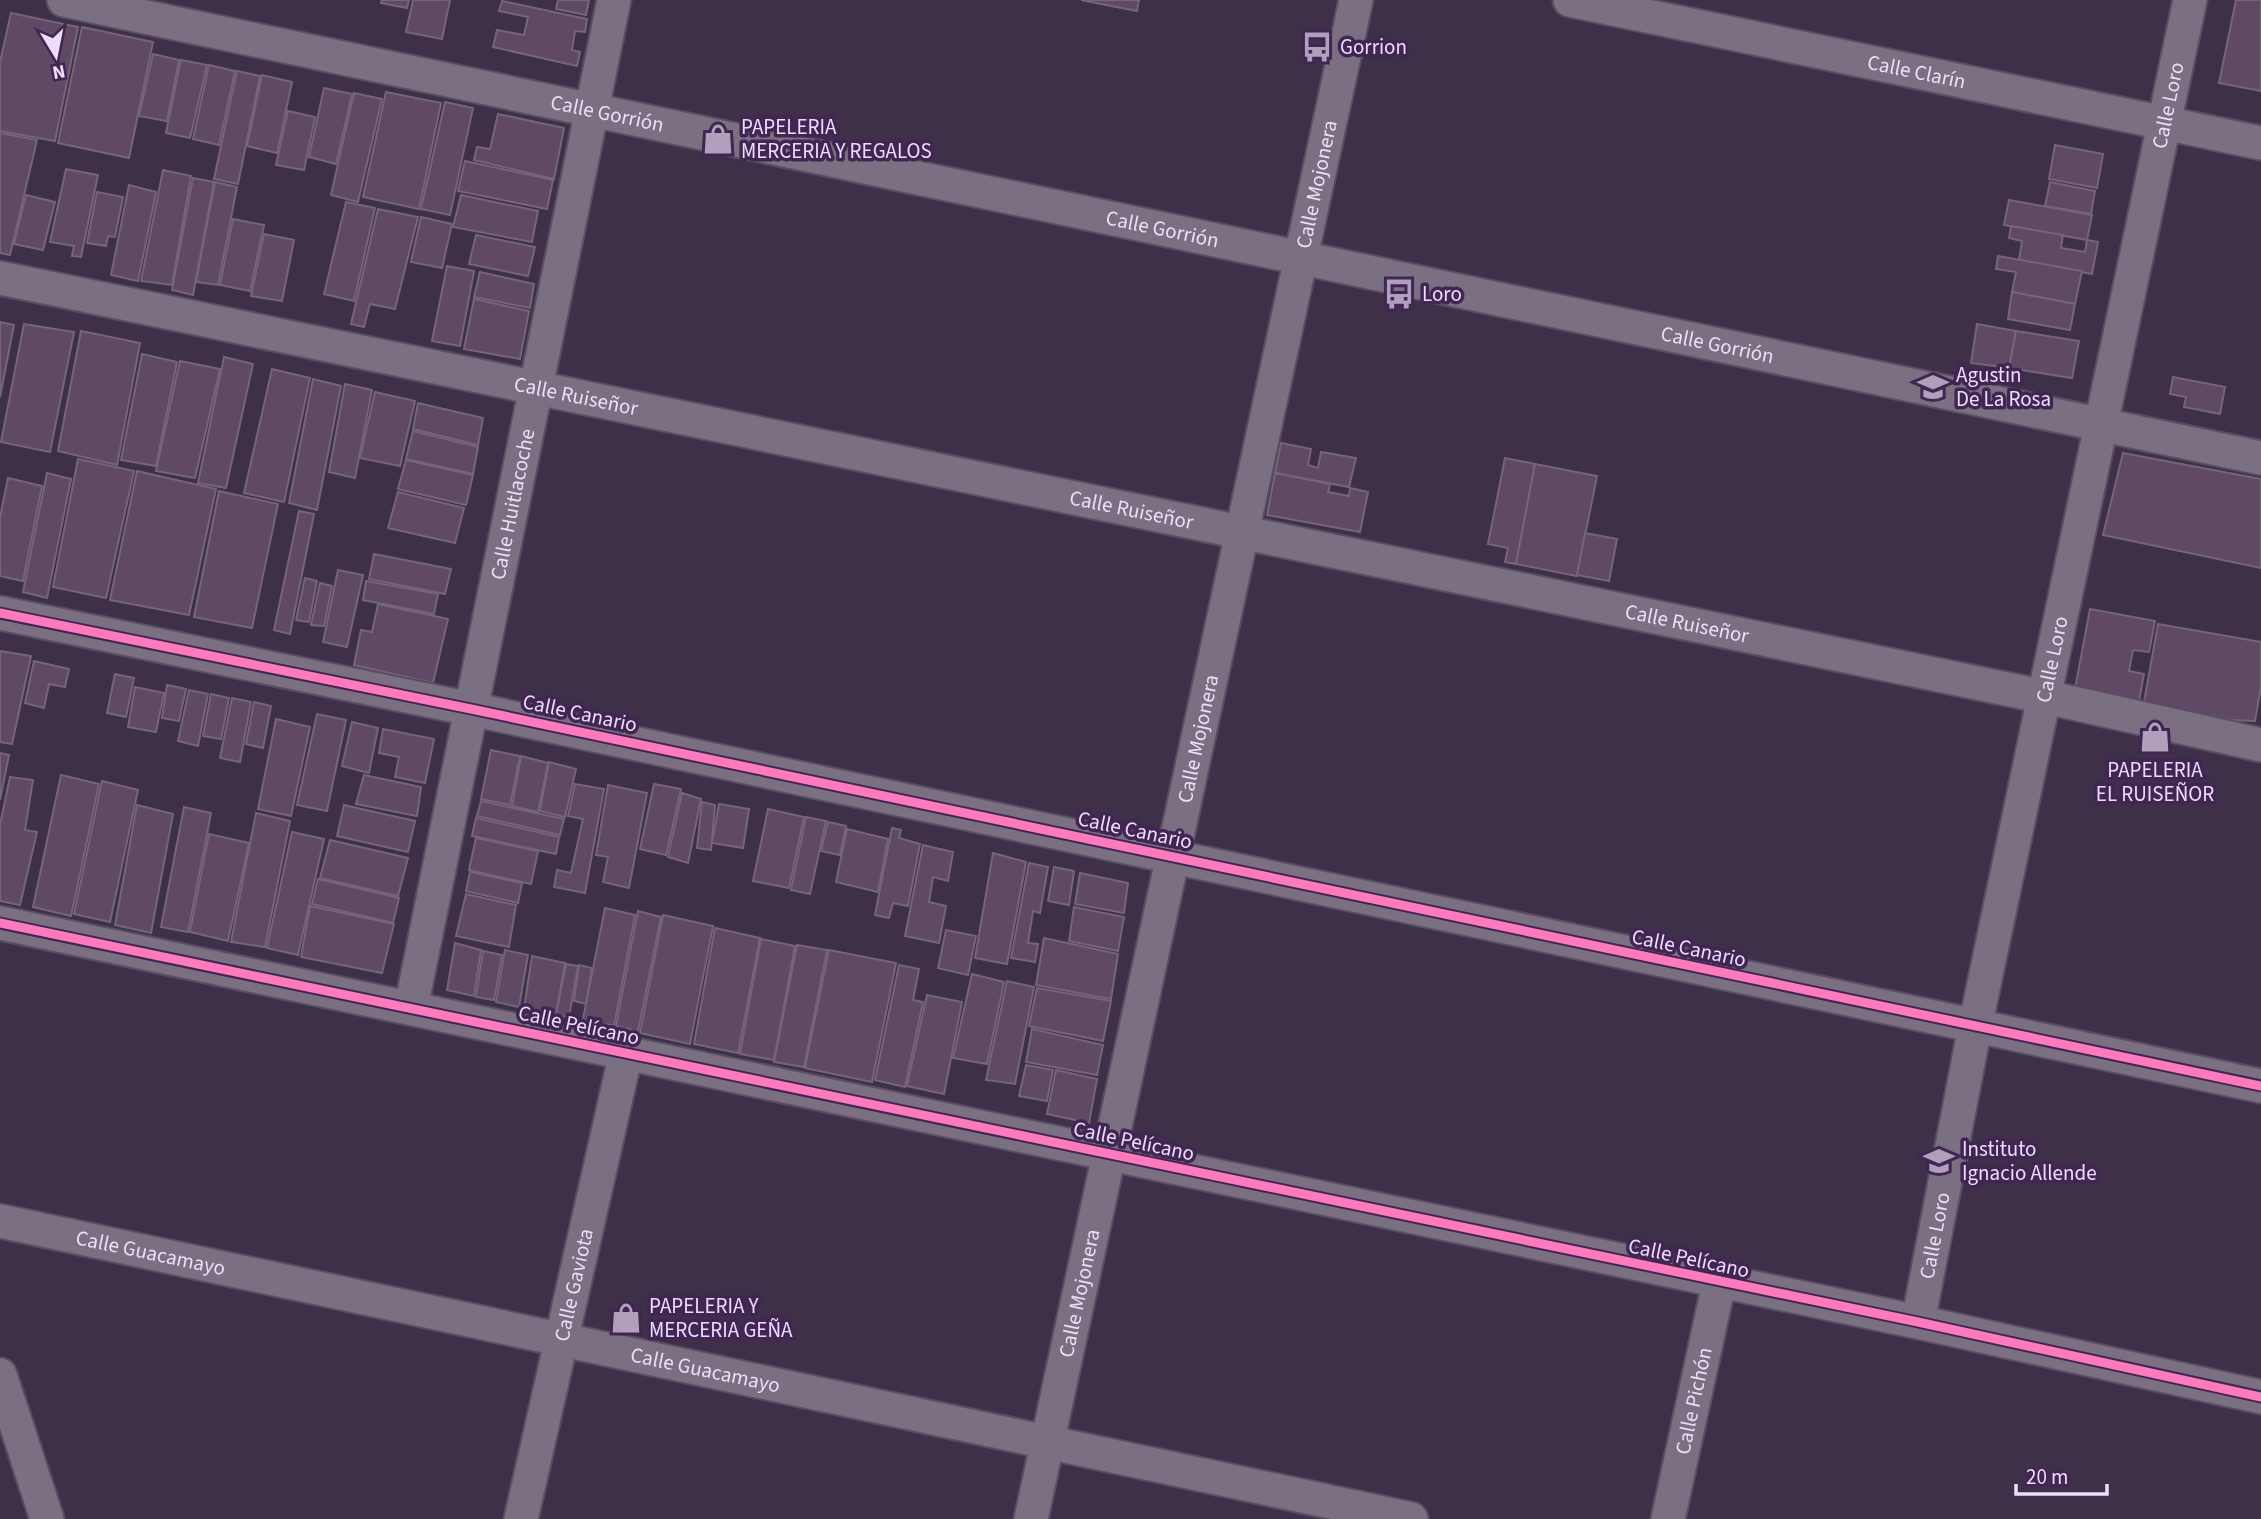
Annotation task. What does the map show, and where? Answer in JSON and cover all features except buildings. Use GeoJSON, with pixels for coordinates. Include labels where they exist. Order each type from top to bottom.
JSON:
{"type":"FeatureCollection","features":[{"type":"Feature","properties":{"kind":"street","name":"Calle Gorrión"},"geometry":{"type":"LineString","coordinates":[[64,0],[2261,458]]}},
{"type":"Feature","properties":{"kind":"street","name":"Calle Huitlacoche"},"geometry":{"type":"LineString","coordinates":[[411,1008],[614,0]]}},
{"type":"Feature","properties":{"kind":"street","name":"Calle Mojonera"},"geometry":{"type":"LineString","coordinates":[[1031,1519],[1356,0]]}},
{"type":"Feature","properties":{"kind":"street","name":"Calle Clarín"},"geometry":{"type":"LineString","coordinates":[[1570,0],[2261,143]]}},
{"type":"Feature","properties":{"kind":"street","name":"Calle Loro"},"geometry":{"type":"LineString","coordinates":[[1918,1322],[1975,1027],[2190,0]]}},
{"type":"Feature","properties":{"kind":"street","name":"Calle Ruiseñor"},"geometry":{"type":"LineString","coordinates":[[0,278],[2046,697],[2261,744]]}},
{"type":"Feature","properties":{"kind":"street","name":"Calle Canario"},"geometry":{"type":"LineString","coordinates":[[0,613],[1174,856],[2261,1086]]}},
{"type":"Feature","properties":{"kind":"street","name":"Calle Pelícano"},"geometry":{"type":"LineString","coordinates":[[0,923],[1719,1283],[1918,1322],[2261,1396]]}},
{"type":"Feature","properties":{"kind":"street","name":"Calle Gaviota"},"geometry":{"type":"LineString","coordinates":[[521,1519],[626,1053]]}},
{"type":"Feature","properties":{"kind":"street","name":"Calle Guacamayo"},"geometry":{"type":"LineString","coordinates":[[0,1221],[1411,1519]]}},
{"type":"Feature","properties":{"kind":"street","name":"Calle Pichón"},"geometry":{"type":"LineString","coordinates":[[1668,1519],[1719,1283]]}},
{"type":"Feature","properties":{"kind":"street"},"geometry":{"type":"LineString","coordinates":[[0,1376],[48,1519]]}},
{"type":"Feature","properties":{"kind":"cycle path"},"geometry":{"type":"LineString","coordinates":[[0,613],[471,709],[2261,1086]]}},
{"type":"Feature","properties":{"kind":"cycle path"},"geometry":{"type":"LineString","coordinates":[[0,923],[1918,1322],[2261,1397]]}},
{"type":"Feature","properties":{"kind":"place","name":"Gorrion"},"geometry":{"type":"Point","coordinates":[1317,47]}},
{"type":"Feature","properties":{"kind":"place","name":"PAPELERIA MERCERIA Y REGALOS"},"geometry":{"type":"Point","coordinates":[718,139]}},
{"type":"Feature","properties":{"kind":"place","name":"Loro"},"geometry":{"type":"Point","coordinates":[1399,294]}},
{"type":"Feature","properties":{"kind":"place","name":"Agustin De La Rosa"},"geometry":{"type":"Point","coordinates":[1933,387]}},
{"type":"Feature","properties":{"kind":"place","name":"PAPELERIA EL RUISEÑOR"},"geometry":{"type":"Point","coordinates":[2155,737]}},
{"type":"Feature","properties":{"kind":"place","name":"Instituto Ignacio Allende"},"geometry":{"type":"Point","coordinates":[1939,1161]}},
{"type":"Feature","properties":{"kind":"place","name":"PAPELERIA Y MERCERIA GEÑA"},"geometry":{"type":"Point","coordinates":[626,1318]}}]}
